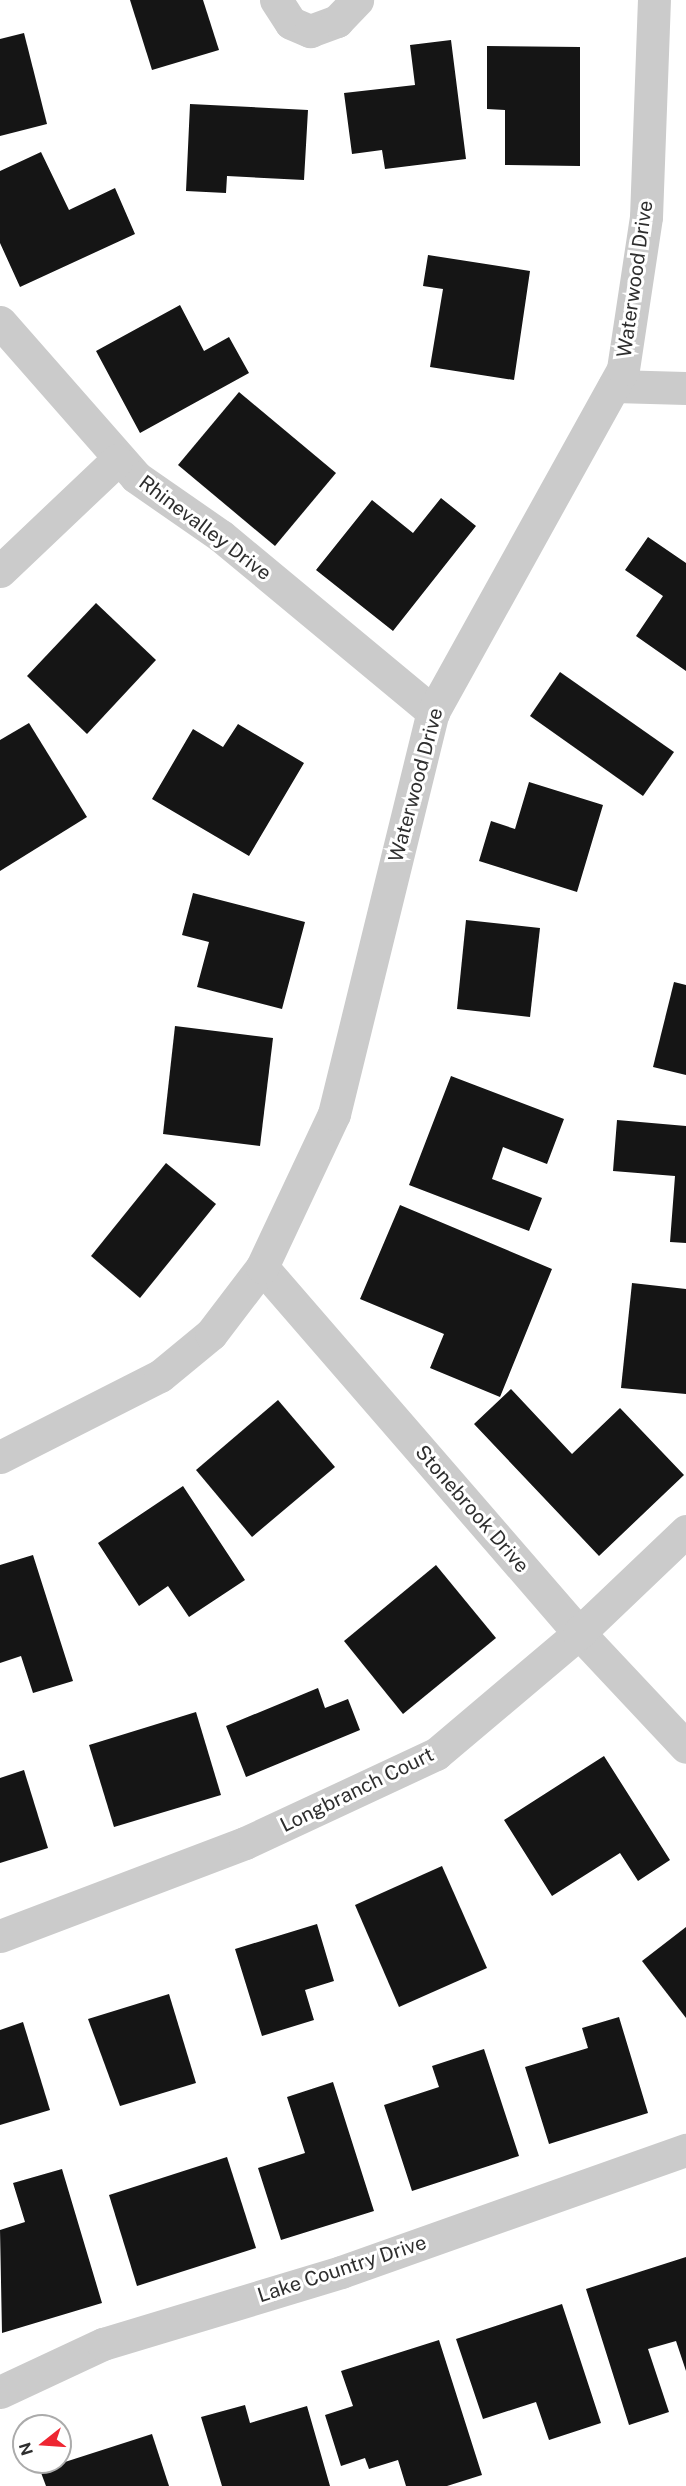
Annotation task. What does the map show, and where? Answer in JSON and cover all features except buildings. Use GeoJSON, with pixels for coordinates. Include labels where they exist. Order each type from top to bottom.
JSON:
{"type":"FeatureCollection","features":[{"type":"Feature","properties":{"kind":"street"},"geometry":{"type":"LineString","coordinates":[[276,0],[291,23],[310,31],[337,21],[357,0]]}},
{"type":"Feature","properties":{"kind":"street","name":"Waterwood Drive"},"geometry":{"type":"LineString","coordinates":[[0,1457],[160,1376],[211,1334],[262,1267],[334,1114],[432,711],[623,369],[646,217],[654,0]]}},
{"type":"Feature","properties":{"kind":"street","name":"Rhinevalley Drive"},"geometry":{"type":"LineString","coordinates":[[0,322],[117,460],[221,536],[432,711]]}},
{"type":"Feature","properties":{"kind":"street"},"geometry":{"type":"LineString","coordinates":[[614,386],[686,388]]}},
{"type":"Feature","properties":{"kind":"street"},"geometry":{"type":"LineString","coordinates":[[0,571],[117,460]]}},
{"type":"Feature","properties":{"kind":"street","name":"Stonebrook Drive"},"geometry":{"type":"LineString","coordinates":[[262,1267],[579,1634],[686,1747]]}},
{"type":"Feature","properties":{"kind":"street","name":"Longbranch Court"},"geometry":{"type":"LineString","coordinates":[[0,1936],[245,1842],[436,1754],[579,1634],[686,1531]]}},
{"type":"Feature","properties":{"kind":"street","name":"Lake Country Drive"},"geometry":{"type":"LineString","coordinates":[[0,2392],[104,2344],[341,2272],[686,2150]]}}]}
